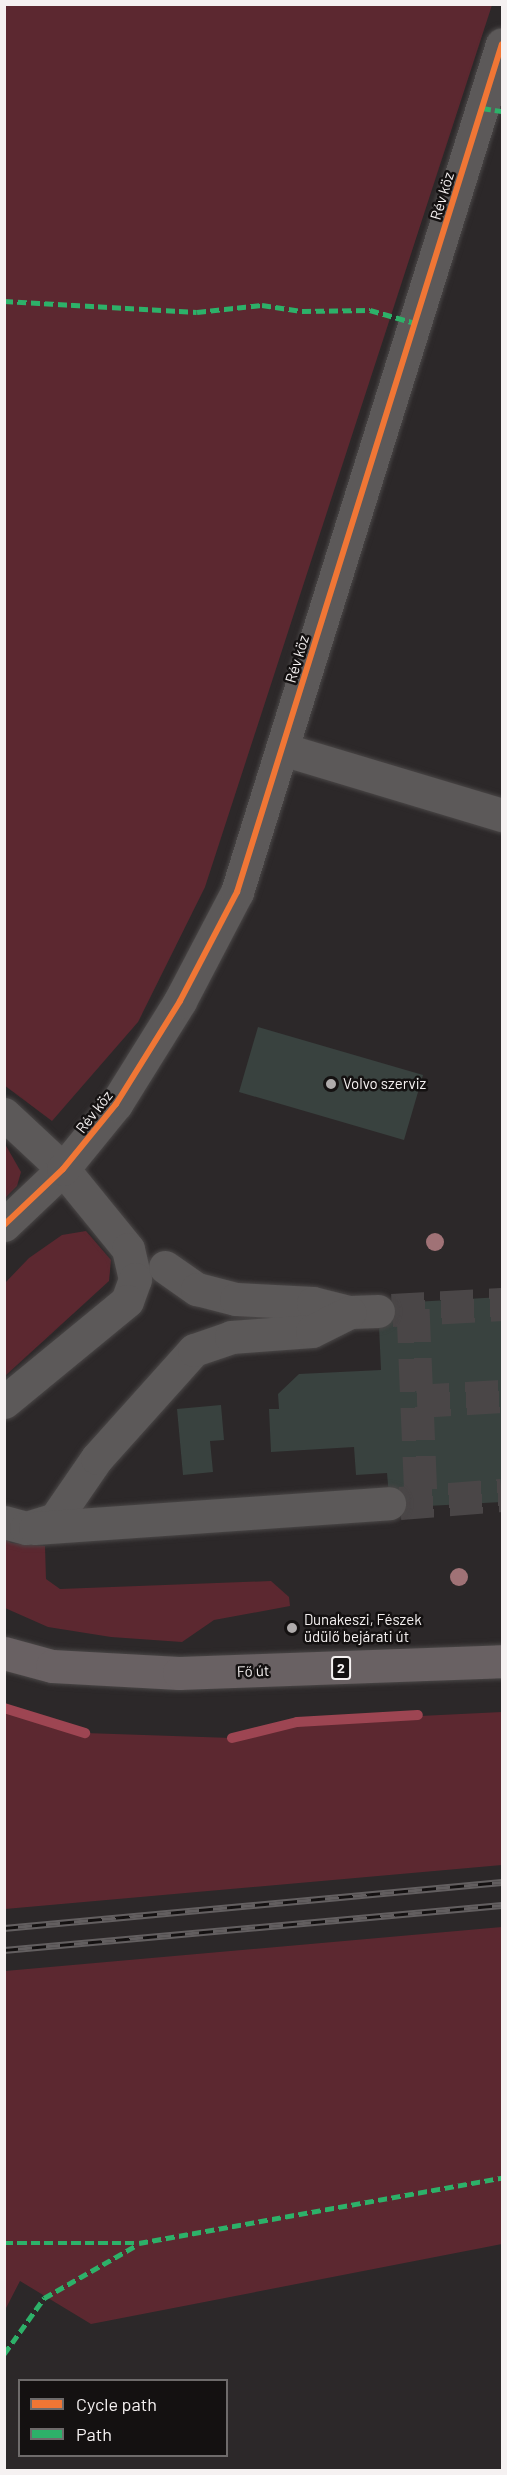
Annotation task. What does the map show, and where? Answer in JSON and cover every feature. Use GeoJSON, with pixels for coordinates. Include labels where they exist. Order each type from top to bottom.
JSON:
{"type":"FeatureCollection","features":[{"type":"Feature","properties":{"kind":"main road","name":"Fő út"},"geometry":{"type":"LineString","coordinates":[[4,1653],[52,1666],[179,1673],[502,1661]]}},
{"type":"Feature","properties":{"kind":"street","name":"Rév köz"},"geometry":{"type":"LineString","coordinates":[[4,1225],[63,1169],[137,1073],[237,892],[502,44]]}},
{"type":"Feature","properties":{"kind":"street"},"geometry":{"type":"LineString","coordinates":[[282,749],[502,815]]}},
{"type":"Feature","properties":{"kind":"street"},"geometry":{"type":"LineString","coordinates":[[4,1114],[63,1169],[128,1249],[135,1269],[135,1287],[127,1301],[4,1402]]}},
{"type":"Feature","properties":{"kind":"street"},"geometry":{"type":"LineString","coordinates":[[20,1525],[55,1519],[97,1458],[194,1350],[231,1337],[312,1330],[364,1312],[313,1303],[214,1294],[181,1281],[165,1267]]}},
{"type":"Feature","properties":{"kind":"street"},"geometry":{"type":"LineString","coordinates":[[20,1525],[389,1503]]}},
{"type":"Feature","properties":{"kind":"shaded area"},"geometry":{"type":"Polygon","coordinates":[[[5,4],[492,5],[205,887],[138,1022],[52,1121],[4,1085],[5,4]]]}},
{"type":"Feature","properties":{"kind":"shaded area"},"geometry":{"type":"Polygon","coordinates":[[[5,1144],[21,1172],[17,1186],[5,1198],[5,1144]]]}},
{"type":"Feature","properties":{"kind":"shaded area"},"geometry":{"type":"Polygon","coordinates":[[[86,1231],[111,1260],[109,1281],[5,1376],[5,1283],[29,1258],[62,1235],[86,1231]]]}},
{"type":"Feature","properties":{"kind":"shaded area"},"geometry":{"type":"Polygon","coordinates":[[[4,1537],[11,1543],[45,1546],[46,1579],[60,1589],[271,1581],[289,1597],[290,1606],[214,1620],[182,1642],[111,1637],[48,1627],[5,1608],[4,1537]]]}},
{"type":"Feature","properties":{"kind":"shaded area"},"geometry":{"type":"Polygon","coordinates":[[[5,1708],[85,1733],[232,1738],[297,1722],[502,1712],[502,1865],[5,1909],[5,1708]]]}},
{"type":"Feature","properties":{"kind":"shaded area"},"geometry":{"type":"Polygon","coordinates":[[[502,1927],[502,2244],[91,2324],[20,2281],[5,2310],[5,1971],[502,1927]]]}},
{"type":"Feature","properties":{"kind":"building","name":"Volvo szerviz"},"geometry":{"type":"Polygon","coordinates":[[[258,1027],[423,1075],[404,1140],[239,1092],[258,1027]]]}},
{"type":"Feature","properties":{"kind":"building"},"geometry":{"type":"Polygon","coordinates":[[[502,1297],[502,1502],[390,1508],[387,1473],[356,1475],[354,1447],[271,1452],[269,1409],[279,1409],[278,1394],[299,1374],[381,1370],[378,1304],[502,1297]]]}},
{"type":"Feature","properties":{"kind":"building"},"geometry":{"type":"Polygon","coordinates":[[[221,1405],[224,1440],[210,1441],[213,1472],[183,1475],[177,1409],[221,1405]]]}},
{"type":"Feature","properties":{"kind":"waterway"},"geometry":{"type":"LineString","coordinates":[[4,1708],[85,1733]]}},
{"type":"Feature","properties":{"kind":"waterway"},"geometry":{"type":"LineString","coordinates":[[232,1738],[297,1722],[418,1715]]}},
{"type":"Feature","properties":{"kind":"tunnel"},"geometry":{"type":"LineString","coordinates":[[392,1310],[502,1304]]}},
{"type":"Feature","properties":{"kind":"tunnel"},"geometry":{"type":"LineString","coordinates":[[413,1309],[421,1501]]}},
{"type":"Feature","properties":{"kind":"tunnel"},"geometry":{"type":"LineString","coordinates":[[417,1401],[502,1396]]}},
{"type":"Feature","properties":{"kind":"tunnel"},"geometry":{"type":"LineString","coordinates":[[400,1503],[502,1495]]}},
{"type":"Feature","properties":{"kind":"railway"},"geometry":{"type":"LineString","coordinates":[[4,1928],[502,1882]]}},
{"type":"Feature","properties":{"kind":"railway"},"geometry":{"type":"LineString","coordinates":[[4,1950],[502,1905]]}},
{"type":"Feature","properties":{"kind":"marked path"},"geometry":{"type":"LineString","coordinates":[[482,108],[502,111]]}},
{"type":"Feature","properties":{"kind":"marked path"},"geometry":{"type":"LineString","coordinates":[[4,301],[197,312],[262,305],[302,311],[370,310],[415,323]]}},
{"type":"Feature","properties":{"kind":"marked path"},"geometry":{"type":"LineString","coordinates":[[4,2243],[139,2243],[502,2178]]}},
{"type":"Feature","properties":{"kind":"marked path"},"geometry":{"type":"LineString","coordinates":[[4,2354],[44,2298],[137,2245]]}},
{"type":"Feature","properties":{"kind":"cycle path"},"geometry":{"type":"LineString","coordinates":[[4,1225],[63,1169],[116,1104],[180,1001],[237,892],[502,44]]}},
{"type":"Feature","properties":{"kind":"place","name":"Volvo szerviz"},"geometry":{"type":"Point","coordinates":[331,1084]}},
{"type":"Feature","properties":{"kind":"place","name":"Dunakeszi, Fészek üdülő bejárati út"},"geometry":{"type":"Point","coordinates":[292,1628]}}]}
